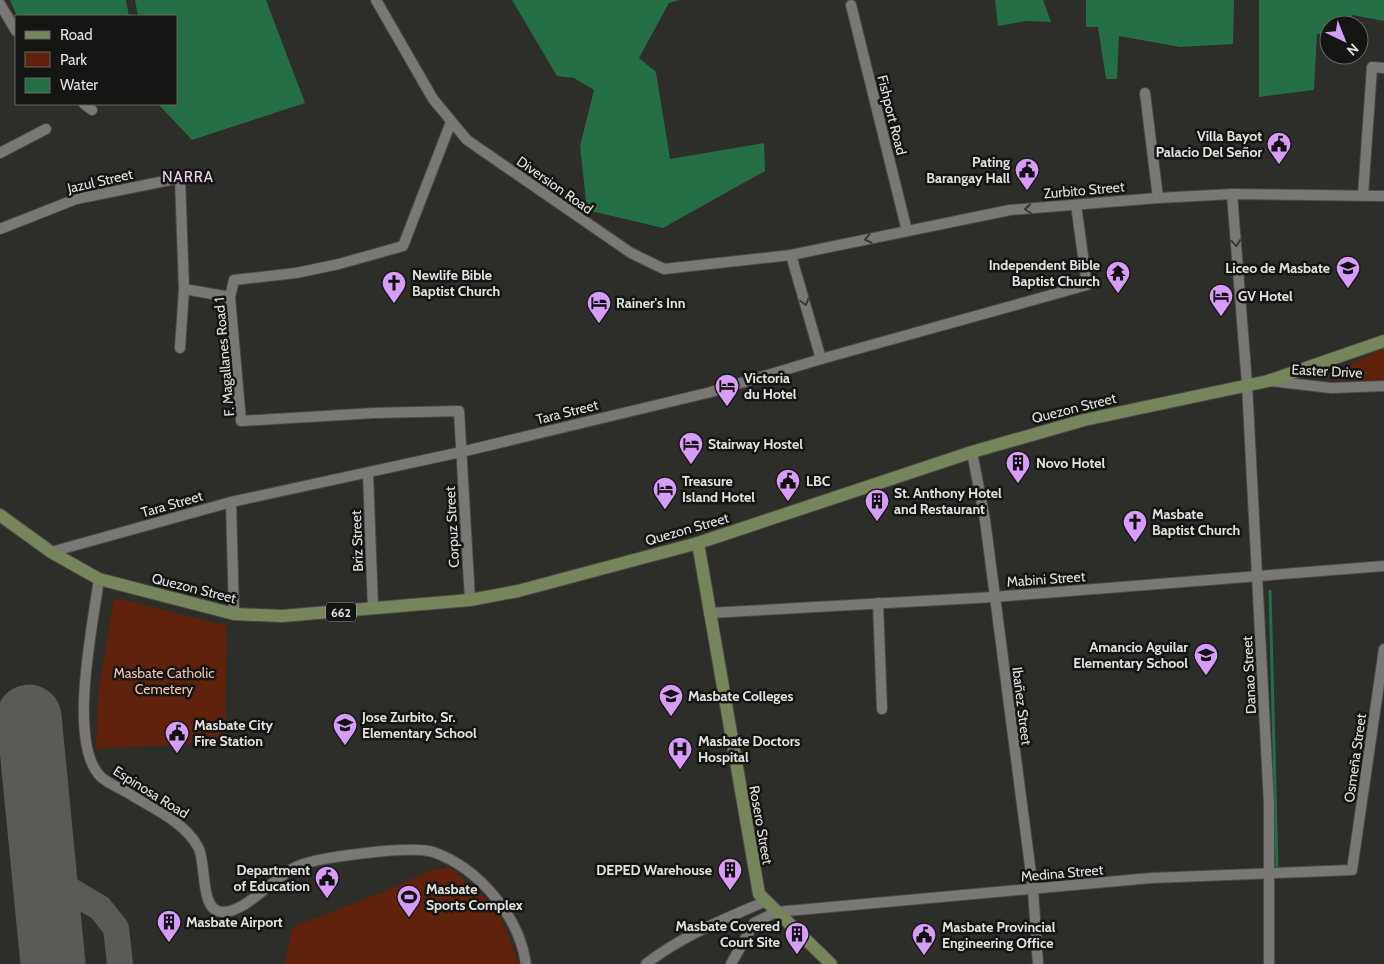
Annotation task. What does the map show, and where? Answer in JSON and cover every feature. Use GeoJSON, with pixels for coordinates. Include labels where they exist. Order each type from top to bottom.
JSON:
{"type":"FeatureCollection","features":[{"type":"Feature","properties":{"kind":"main road","name":"Quezon Street"},"geometry":{"type":"LineString","coordinates":[[0,515],[51,552],[99,579],[234,614],[282,616],[470,600],[518,591],[698,543],[972,452],[1084,420],[1268,380],[1384,342]]}},
{"type":"Feature","properties":{"kind":"main road","name":"Rosero Street"},"geometry":{"type":"LineString","coordinates":[[698,543],[759,894],[830,964]]}},
{"type":"Feature","properties":{"kind":"street","name":"Diversion Road"},"geometry":{"type":"LineString","coordinates":[[376,0],[424,85],[451,122],[467,140],[631,253],[657,268],[677,269],[791,256]]}},
{"type":"Feature","properties":{"kind":"street"},"geometry":{"type":"LineString","coordinates":[[0,4],[15,29]]}},
{"type":"Feature","properties":{"kind":"street","name":"Fishport Road"},"geometry":{"type":"LineString","coordinates":[[851,5],[907,231]]}},
{"type":"Feature","properties":{"kind":"street"},"geometry":{"type":"LineString","coordinates":[[1363,195],[1372,67],[1384,68]]}},
{"type":"Feature","properties":{"kind":"street"},"geometry":{"type":"LineString","coordinates":[[1145,93],[1158,198]]}},
{"type":"Feature","properties":{"kind":"street","name":"F. Magallanes Road 1"},"geometry":{"type":"LineString","coordinates":[[451,122],[403,246],[339,264],[296,273],[234,280],[230,297],[241,421],[374,413],[459,411],[461,452]]}},
{"type":"Feature","properties":{"kind":"street"},"geometry":{"type":"LineString","coordinates":[[0,152],[46,129]]}},
{"type":"Feature","properties":{"kind":"street","name":"Jazul Street"},"geometry":{"type":"LineString","coordinates":[[0,229],[76,199],[180,178],[184,289]]}},
{"type":"Feature","properties":{"kind":"street","name":"Zurbito Street"},"geometry":{"type":"LineString","coordinates":[[791,256],[1010,210],[1232,194],[1384,196]]}},
{"type":"Feature","properties":{"kind":"street","name":"Danao Street"},"geometry":{"type":"LineString","coordinates":[[1232,194],[1247,384],[1269,804],[1268,964]]}},
{"type":"Feature","properties":{"kind":"street","name":"Tara Street"},"geometry":{"type":"LineString","coordinates":[[51,552],[231,502],[461,452],[711,392],[1086,284],[1076,205]]}},
{"type":"Feature","properties":{"kind":"street"},"geometry":{"type":"LineString","coordinates":[[791,256],[821,359]]}},
{"type":"Feature","properties":{"kind":"street"},"geometry":{"type":"LineString","coordinates":[[180,348],[184,289],[230,297]]}},
{"type":"Feature","properties":{"kind":"street","name":"Easter Drive"},"geometry":{"type":"LineString","coordinates":[[1268,380],[1332,388],[1384,386]]}},
{"type":"Feature","properties":{"kind":"street","name":"Corpuz Street"},"geometry":{"type":"LineString","coordinates":[[461,452],[470,600]]}},
{"type":"Feature","properties":{"kind":"street","name":"Ibañez Street"},"geometry":{"type":"LineString","coordinates":[[972,452],[985,520],[1033,889],[1038,964]]}},
{"type":"Feature","properties":{"kind":"street","name":"Briz Street"},"geometry":{"type":"LineString","coordinates":[[368,473],[373,608]]}},
{"type":"Feature","properties":{"kind":"street"},"geometry":{"type":"LineString","coordinates":[[231,502],[234,614]]}},
{"type":"Feature","properties":{"kind":"street","name":"Mabini Street"},"geometry":{"type":"LineString","coordinates":[[709,613],[994,596],[1384,566]]}},
{"type":"Feature","properties":{"kind":"street","name":"Espinosa Road"},"geometry":{"type":"LineString","coordinates":[[99,579],[85,686],[83,718],[86,749],[101,776],[191,834],[200,849],[207,899],[213,909],[222,912],[239,907],[298,866],[362,852],[431,852],[452,861],[478,879],[506,914],[523,946],[526,964]]}},
{"type":"Feature","properties":{"kind":"street"},"geometry":{"type":"LineString","coordinates":[[878,603],[882,709]]}},
{"type":"Feature","properties":{"kind":"street","name":"Osmeña Street"},"geometry":{"type":"LineString","coordinates":[[1352,870],[1384,649]]}},
{"type":"Feature","properties":{"kind":"street","name":"Medina Street"},"geometry":{"type":"LineString","coordinates":[[776,912],[1151,878],[1352,870]]}},
{"type":"Feature","properties":{"kind":"street"},"geometry":{"type":"LineString","coordinates":[[646,964],[662,951],[766,901]]}},
{"type":"Feature","properties":{"kind":"street"},"geometry":{"type":"LineString","coordinates":[[747,909],[754,923]]}},
{"type":"Feature","properties":{"kind":"street"},"geometry":{"type":"LineString","coordinates":[[732,964],[754,923],[776,912]]}},
{"type":"Feature","properties":{"kind":"green space"},"geometry":{"type":"Polygon","coordinates":[[[1384,348],[1384,381],[1322,379],[1384,348]]]}},
{"type":"Feature","properties":{"kind":"green space","name":"Masbate Catholic Cemetery"},"geometry":{"type":"Polygon","coordinates":[[[114,598],[227,626],[225,742],[96,749],[99,688],[114,598]]]}},
{"type":"Feature","properties":{"kind":"green space","name":"Masbate Sports Complex"},"geometry":{"type":"Polygon","coordinates":[[[449,867],[497,908],[519,964],[285,964],[292,927],[386,891],[431,870],[449,867]]]}},
{"type":"Feature","properties":{"kind":"water"},"geometry":{"type":"Polygon","coordinates":[[[10,0],[126,0],[129,15],[17,15],[10,0]]]}},
{"type":"Feature","properties":{"kind":"water"},"geometry":{"type":"Polygon","coordinates":[[[135,0],[266,0],[305,103],[192,140],[159,105],[178,105],[178,15],[138,15],[135,0]]]}},
{"type":"Feature","properties":{"kind":"water"},"geometry":{"type":"Polygon","coordinates":[[[512,0],[679,0],[669,3],[639,58],[656,72],[670,159],[764,143],[765,171],[663,228],[587,210],[580,146],[594,90],[574,78],[557,76],[512,0]]]}},
{"type":"Feature","properties":{"kind":"water"},"geometry":{"type":"Polygon","coordinates":[[[995,0],[1043,0],[1051,22],[1026,21],[998,26],[995,0]]]}},
{"type":"Feature","properties":{"kind":"water"},"geometry":{"type":"Polygon","coordinates":[[[1086,0],[1234,0],[1233,44],[1180,47],[1119,36],[1117,79],[1106,79],[1098,27],[1086,27],[1086,0]]]}},
{"type":"Feature","properties":{"kind":"water"},"geometry":{"type":"Polygon","coordinates":[[[1259,0],[1384,0],[1384,21],[1369,18],[1369,15],[1319,15],[1314,90],[1259,97],[1259,0]]]}},
{"type":"Feature","properties":{"kind":"waterway"},"geometry":{"type":"LineString","coordinates":[[1270,591],[1277,869]]}},
{"type":"Feature","properties":{"kind":"taxiway"},"geometry":{"type":"LineString","coordinates":[[44,867],[68,889]]}},
{"type":"Feature","properties":{"kind":"taxiway"},"geometry":{"type":"LineString","coordinates":[[47,902],[54,895],[64,889],[68,889],[100,908],[116,928],[120,964]]}},
{"type":"Feature","properties":{"kind":"runway"},"geometry":{"type":"LineString","coordinates":[[29,717],[53,964]]}},
{"type":"Feature","properties":{"kind":"place","name":"Villa Bayot Palacio Del Señor"},"geometry":{"type":"Point","coordinates":[1279,165]}},
{"type":"Feature","properties":{"kind":"place","name":"Pating Barangay Hall"},"geometry":{"type":"Point","coordinates":[1027,191]}},
{"type":"Feature","properties":{"kind":"place","name":"Liceo de Masbate"},"geometry":{"type":"Point","coordinates":[1348,289]}},
{"type":"Feature","properties":{"kind":"place","name":"Independent Bible Baptist Church"},"geometry":{"type":"Point","coordinates":[1118,294]}},
{"type":"Feature","properties":{"kind":"place","name":"Newlife Bible Baptist Church"},"geometry":{"type":"Point","coordinates":[394,304]}},
{"type":"Feature","properties":{"kind":"place","name":"GV Hotel"},"geometry":{"type":"Point","coordinates":[1221,317]}},
{"type":"Feature","properties":{"kind":"place","name":"Rainer's Inn"},"geometry":{"type":"Point","coordinates":[599,324]}},
{"type":"Feature","properties":{"kind":"place","name":"Victoria du Hotel"},"geometry":{"type":"Point","coordinates":[727,407]}},
{"type":"Feature","properties":{"kind":"place","name":"Stairway Hostel"},"geometry":{"type":"Point","coordinates":[691,465]}},
{"type":"Feature","properties":{"kind":"place","name":"Novo Hotel"},"geometry":{"type":"Point","coordinates":[1018,484]}},
{"type":"Feature","properties":{"kind":"place","name":"LBC"},"geometry":{"type":"Point","coordinates":[788,502]}},
{"type":"Feature","properties":{"kind":"place","name":"Treasure Island Hotel"},"geometry":{"type":"Point","coordinates":[665,510]}},
{"type":"Feature","properties":{"kind":"place","name":"St. Anthony Hotel and Restaurant"},"geometry":{"type":"Point","coordinates":[877,522]}},
{"type":"Feature","properties":{"kind":"place","name":"Masbate Baptist Church"},"geometry":{"type":"Point","coordinates":[1135,543]}},
{"type":"Feature","properties":{"kind":"place","name":"Amancio Aguilar Elementary School"},"geometry":{"type":"Point","coordinates":[1206,676]}},
{"type":"Feature","properties":{"kind":"place","name":"Masbate Colleges"},"geometry":{"type":"Point","coordinates":[671,717]}},
{"type":"Feature","properties":{"kind":"place","name":"Jose Zurbito, Sr. Elementary School"},"geometry":{"type":"Point","coordinates":[345,746]}},
{"type":"Feature","properties":{"kind":"place","name":"Masbate City Fire Station"},"geometry":{"type":"Point","coordinates":[177,754]}},
{"type":"Feature","properties":{"kind":"place","name":"Masbate Doctors Hospital"},"geometry":{"type":"Point","coordinates":[680,770]}},
{"type":"Feature","properties":{"kind":"place","name":"DEPED Warehouse"},"geometry":{"type":"Point","coordinates":[730,891]}},
{"type":"Feature","properties":{"kind":"place","name":"Department of Education"},"geometry":{"type":"Point","coordinates":[327,899]}},
{"type":"Feature","properties":{"kind":"place","name":"Masbate Sports Complex"},"geometry":{"type":"Point","coordinates":[409,918]}},
{"type":"Feature","properties":{"kind":"place","name":"Masbate Airport"},"geometry":{"type":"Point","coordinates":[169,943]}},
{"type":"Feature","properties":{"kind":"place","name":"Masbate Covered Court Site"},"geometry":{"type":"Point","coordinates":[797,955]}},
{"type":"Feature","properties":{"kind":"place","name":"Masbate Provincial Engineering Office"},"geometry":{"type":"Point","coordinates":[924,956]}},
{"type":"Feature","properties":{"kind":"district","name":"NARRA"},"geometry":{"type":"Point","coordinates":[188,177]}}]}
